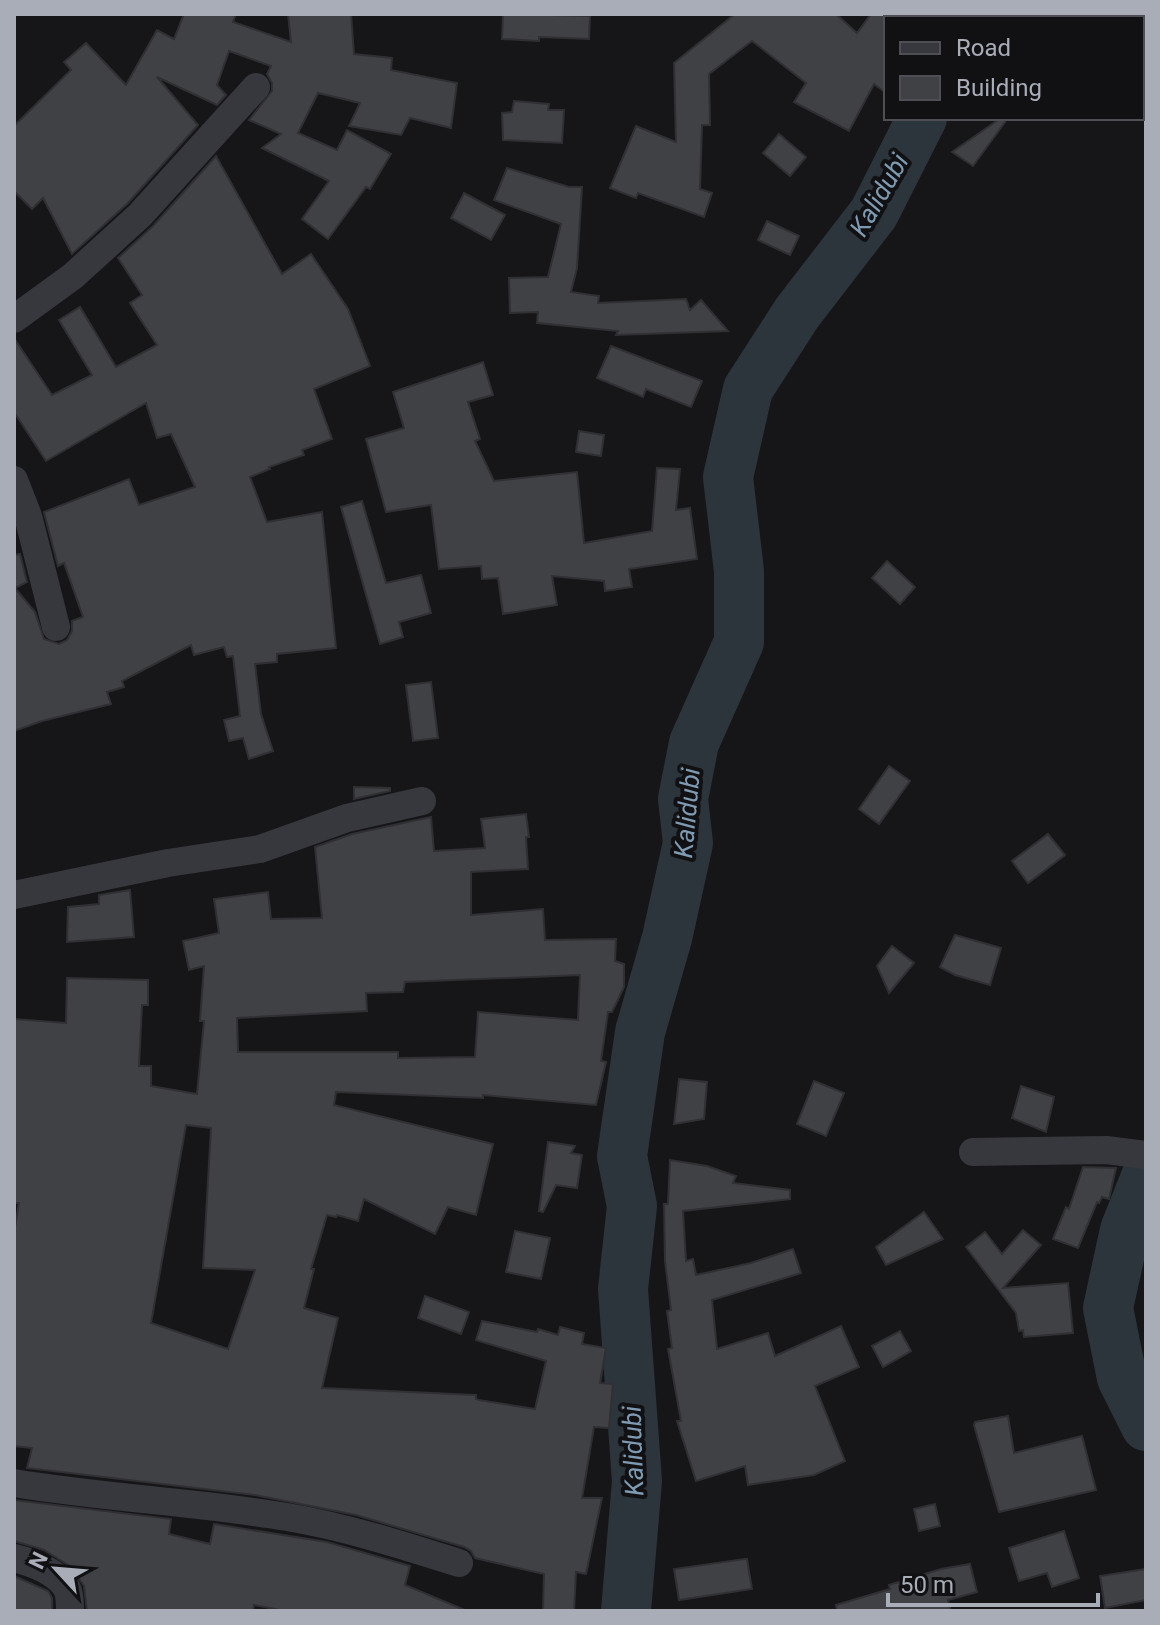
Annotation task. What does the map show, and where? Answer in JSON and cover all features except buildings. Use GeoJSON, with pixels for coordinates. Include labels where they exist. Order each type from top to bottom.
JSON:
{"type":"FeatureCollection","features":[{"type":"Feature","properties":{"kind":"street"},"geometry":{"type":"LineString","coordinates":[[14,319],[73,276],[140,215],[256,87]]}},
{"type":"Feature","properties":{"kind":"street"},"geometry":{"type":"LineString","coordinates":[[14,480],[28,516],[56,627]]}},
{"type":"Feature","properties":{"kind":"street"},"geometry":{"type":"LineString","coordinates":[[14,895],[168,863],[260,849],[347,818],[422,801]]}},
{"type":"Feature","properties":{"kind":"street"},"geometry":{"type":"LineString","coordinates":[[973,1152],[1106,1150],[1146,1155]]}},
{"type":"Feature","properties":{"kind":"street"},"geometry":{"type":"LineString","coordinates":[[14,1483],[66,1492],[287,1517],[362,1533],[459,1563]]}},
{"type":"Feature","properties":{"kind":"street"},"geometry":{"type":"LineString","coordinates":[[14,1558],[31,1562],[53,1575],[68,1590],[70,1611]]}},
{"type":"Feature","properties":{"kind":"waterway","name":"Kalidubi"},"geometry":{"type":"LineString","coordinates":[[626,1611],[637,1481],[623,1289],[632,1206],[622,1156],[640,1032],[667,938],[688,843],[683,799],[694,743],[739,642],[739,571],[728,477],[748,389],[797,313],[874,213],[921,120]]}},
{"type":"Feature","properties":{"kind":"waterway","name":"Kalidubi"},"geometry":{"type":"LineString","coordinates":[[1146,1177],[1125,1230],[1108,1308],[1122,1378],[1146,1426]]}}]}
